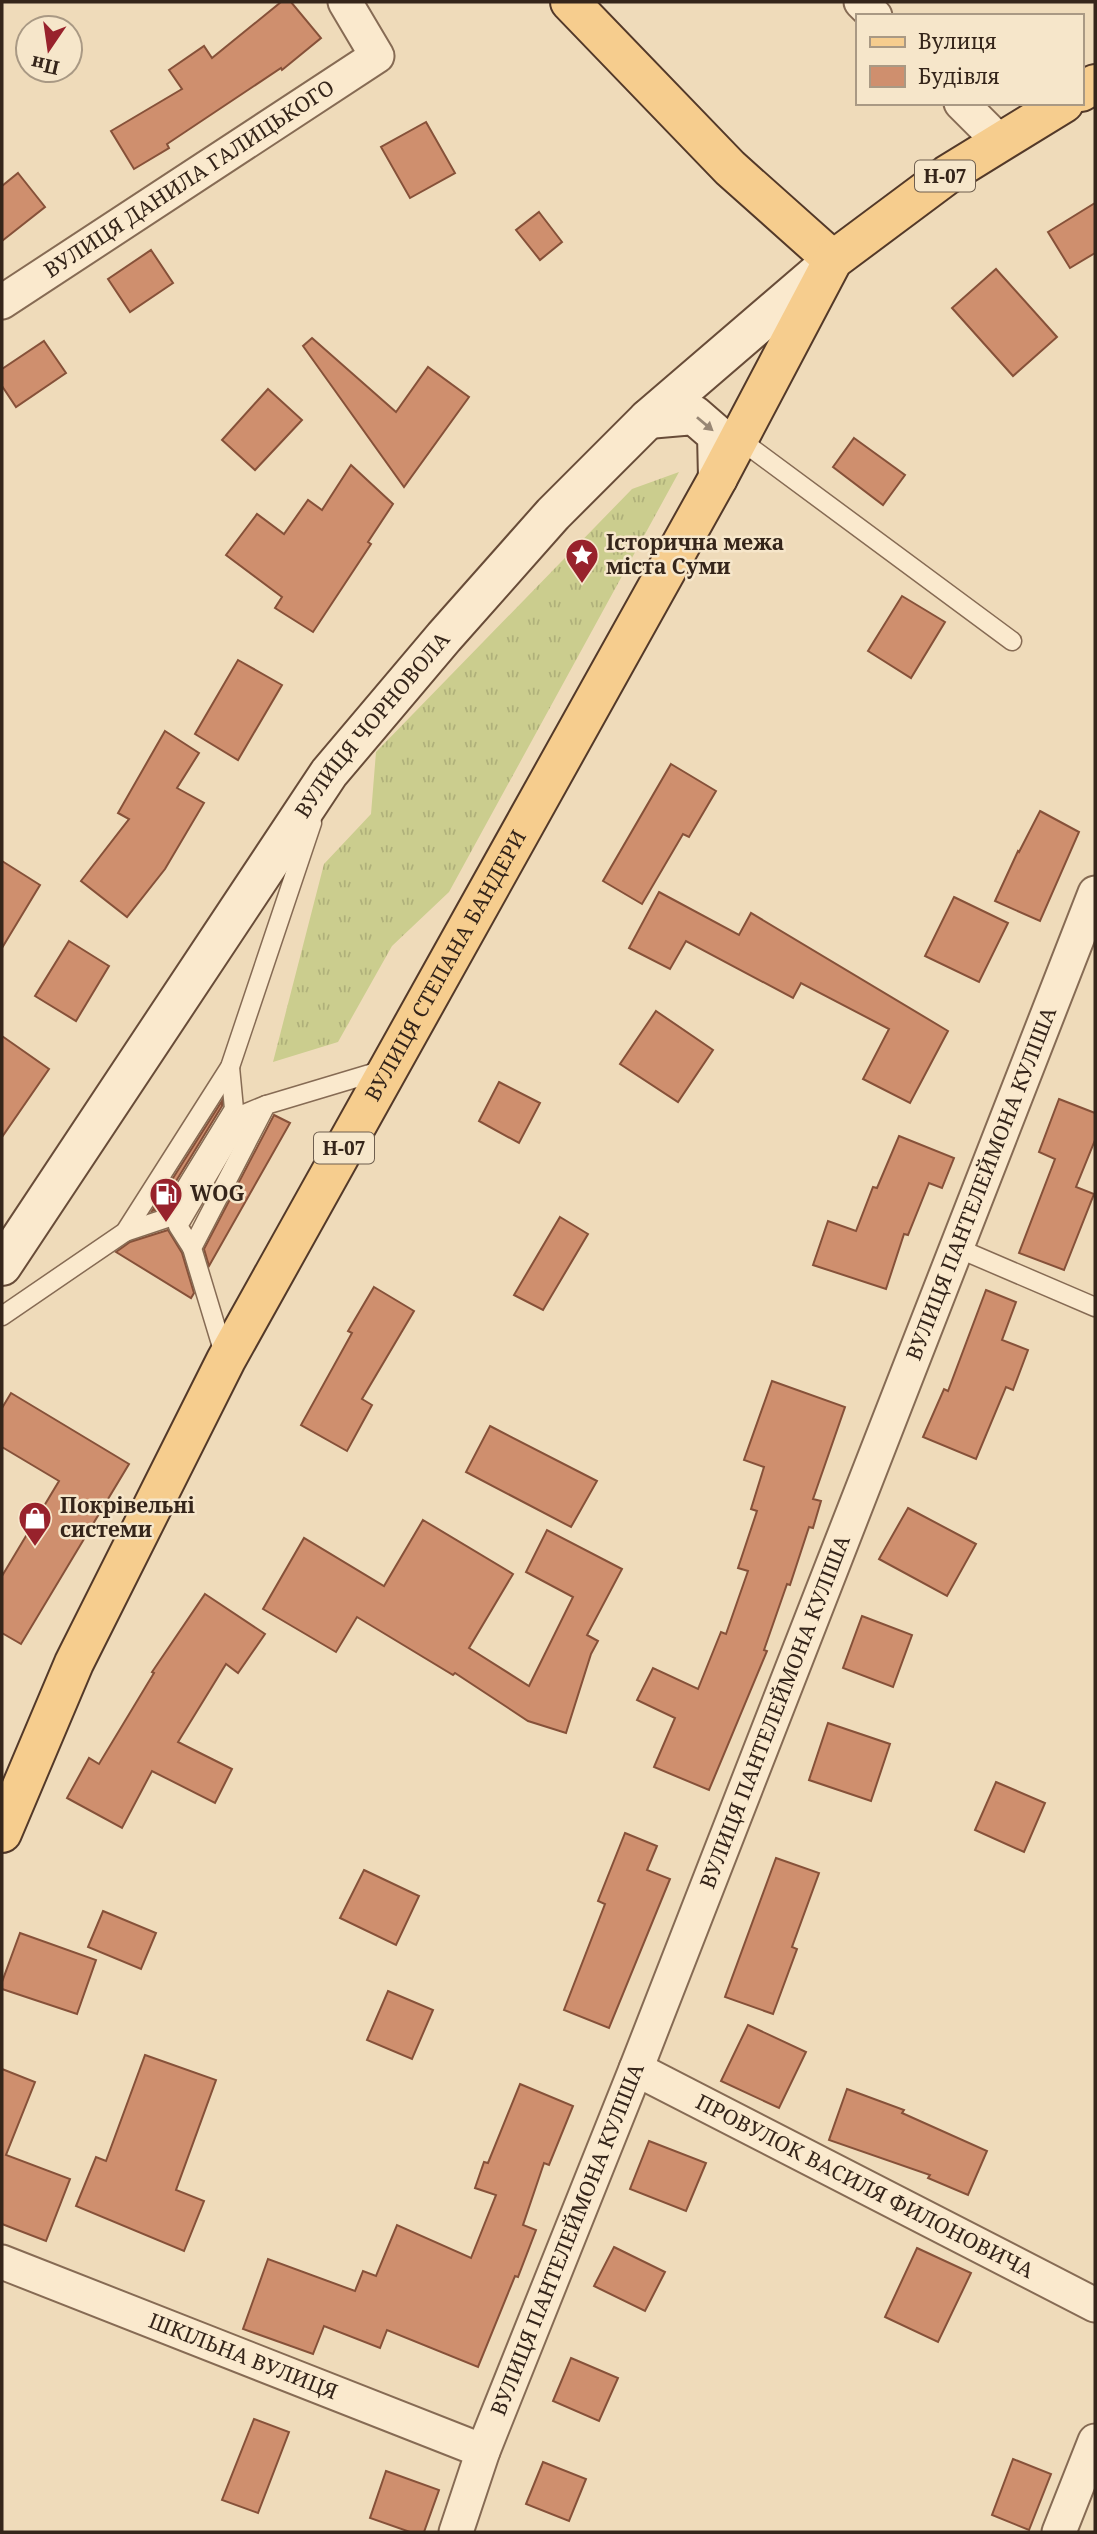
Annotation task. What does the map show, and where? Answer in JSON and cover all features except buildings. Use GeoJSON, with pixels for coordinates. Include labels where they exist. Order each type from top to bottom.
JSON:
{"type":"FeatureCollection","features":[{"type":"Feature","properties":{"kind":"main road"},"geometry":{"type":"LineString","coordinates":[[570,2],[730,168],[833,260]]}},
{"type":"Feature","properties":{"kind":"main road","name":"Н-07"},"geometry":{"type":"LineString","coordinates":[[833,260],[947,175],[1061,105]]}},
{"type":"Feature","properties":{"kind":"main road","name":"ВУЛИЦЯ ЧОРНОВОЛА"},"geometry":{"type":"LineString","coordinates":[[2,1266],[329,773],[553,513],[648,419],[833,260]]}},
{"type":"Feature","properties":{"kind":"main road","name":"ВУЛИЦЯ СТЕПАНА БАНДЕРИ"},"geometry":{"type":"LineString","coordinates":[[2,1833],[74,1663],[226,1360],[718,478],[833,260]]}},
{"type":"Feature","properties":{"kind":"main road"},"geometry":{"type":"LineString","coordinates":[[648,419],[694,415],[718,435],[718,478]]}},
{"type":"Feature","properties":{"kind":"street","name":"ВУЛИЦЯ ДАНИЛА ГАЛИЦЬКОГО"},"geometry":{"type":"LineString","coordinates":[[2,302],[377,56],[345,2]]}},
{"type":"Feature","properties":{"kind":"street"},"geometry":{"type":"LineString","coordinates":[[963,105],[1000,142]]}},
{"type":"Feature","properties":{"kind":"street","name":"ВУЛИЦЯ ПАНТЕЛЕЙМОНА КУЛІША"},"geometry":{"type":"LineString","coordinates":[[456,2532],[484,2451],[1095,893]]}},
{"type":"Feature","properties":{"kind":"street","name":"ПРОВУЛОК ВАСИЛЯ ФИЛОНОВИЧА"},"geometry":{"type":"LineString","coordinates":[[636,2069],[1095,2305]]}},
{"type":"Feature","properties":{"kind":"street","name":"ШКІЛЬНА ВУЛИЦЯ"},"geometry":{"type":"LineString","coordinates":[[2,2262],[484,2451]]}},
{"type":"Feature","properties":{"kind":"street"},"geometry":{"type":"LineString","coordinates":[[1059,2532],[1095,2441]]}},
{"type":"Feature","properties":{"kind":"lane"},"geometry":{"type":"LineString","coordinates":[[739,439],[1012,642]]}},
{"type":"Feature","properties":{"kind":"lane"},"geometry":{"type":"LineString","coordinates":[[125,1232],[230,1067],[329,773]]}},
{"type":"Feature","properties":{"kind":"lane"},"geometry":{"type":"LineString","coordinates":[[2,1316],[125,1232],[167,1218],[234,1109],[230,1067]]}},
{"type":"Feature","properties":{"kind":"lane"},"geometry":{"type":"LineString","coordinates":[[226,1360],[192,1248],[267,1105],[389,1068]]}},
{"type":"Feature","properties":{"kind":"lane"},"geometry":{"type":"LineString","coordinates":[[955,1247],[1095,1307]]}},
{"type":"Feature","properties":{"kind":"green space"},"geometry":{"type":"Polygon","coordinates":[[[679,472],[449,892],[392,946],[338,1042],[273,1062],[324,864],[371,814],[376,752],[632,489],[679,472]]]}},
{"type":"Feature","properties":{"kind":"place","name":"Історична межа міста Суми"},"geometry":{"type":"Point","coordinates":[582,585]}},
{"type":"Feature","properties":{"kind":"place","name":"WOG"},"geometry":{"type":"Point","coordinates":[166,1224]}},
{"type":"Feature","properties":{"kind":"place","name":"Покрівельні системи"},"geometry":{"type":"Point","coordinates":[35,1548]}}]}
